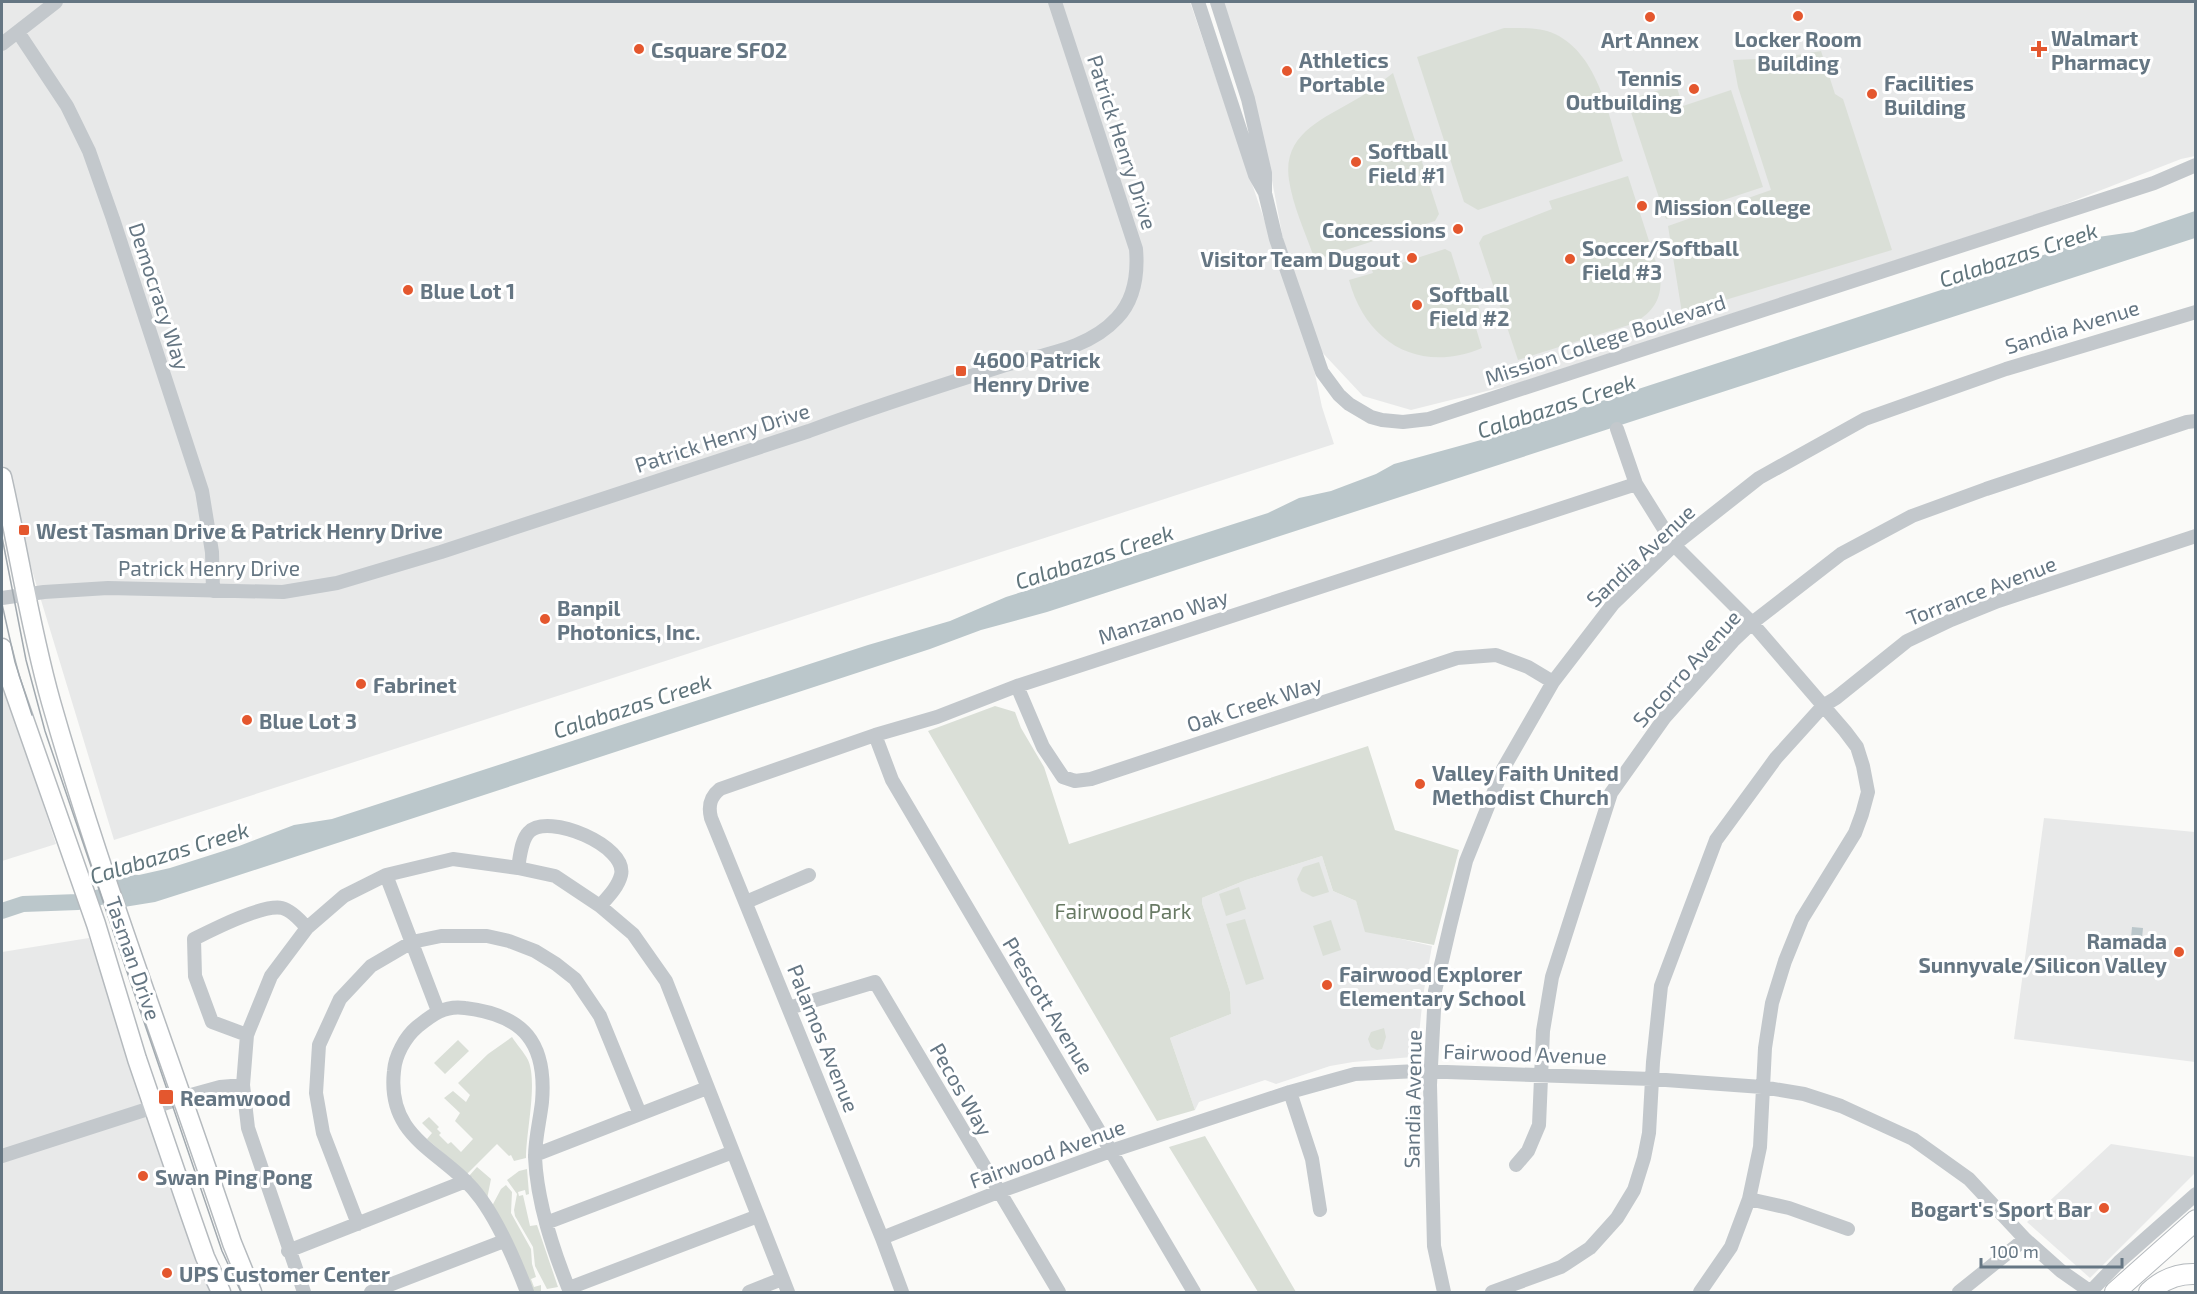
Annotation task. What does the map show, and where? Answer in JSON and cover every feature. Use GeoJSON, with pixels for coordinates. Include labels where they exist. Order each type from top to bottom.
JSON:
{"type":"FeatureCollection","features":[{"type":"Feature","properties":{"kind":"highway"},"geometry":{"type":"LineString","coordinates":[[2115,1293],[2196,1220]]}},
{"type":"Feature","properties":{"kind":"highway"},"geometry":{"type":"LineString","coordinates":[[2149,1293],[2165,1279],[2184,1273],[2196,1274]]}},
{"type":"Feature","properties":{"kind":"main road","name":"Tasman Drive"},"geometry":{"type":"LineString","coordinates":[[2,477],[51,702],[100,861],[232,1243],[252,1293]]}},
{"type":"Feature","properties":{"kind":"main road","name":"Tasman Drive"},"geometry":{"type":"LineString","coordinates":[[2,648],[10,679],[92,912],[154,1107],[205,1257],[221,1293]]}},
{"type":"Feature","properties":{"kind":"street"},"geometry":{"type":"LineString","coordinates":[[2,44],[56,2]]}},
{"type":"Feature","properties":{"kind":"street","name":"Patrick Henry Drive"},"geometry":{"type":"LineString","coordinates":[[2,598],[108,588],[213,591],[301,590],[363,577],[801,434],[879,405],[1089,339],[1119,317],[1131,295],[1137,273],[1136,249],[1055,2]]}},
{"type":"Feature","properties":{"kind":"street","name":"Mission College Boulevard"},"geometry":{"type":"LineString","coordinates":[[1198,2],[1255,175],[1265,193]]}},
{"type":"Feature","properties":{"kind":"street","name":"Mission College Boulevard"},"geometry":{"type":"LineString","coordinates":[[1217,2],[1248,99],[1265,173],[1265,193],[1276,239],[1322,372],[1339,395],[1360,412],[1382,420],[1409,423],[1429,419],[2154,183],[2196,165]]}},
{"type":"Feature","properties":{"kind":"street","name":"Democracy Way"},"geometry":{"type":"LineString","coordinates":[[18,32],[67,106],[89,152],[113,219],[202,491],[212,552],[213,591]]}},
{"type":"Feature","properties":{"kind":"street","name":"Sandia Avenue"},"geometry":{"type":"LineString","coordinates":[[1444,1293],[1434,1246],[1430,1071],[1435,991],[1466,861],[1503,769],[1554,682],[1613,604],[1674,545],[1759,478],[1864,419],[2006,369],[2196,312]]}},
{"type":"Feature","properties":{"kind":"street","name":"Socorro Avenue"},"geometry":{"type":"LineString","coordinates":[[1516,1165],[1528,1151],[1539,1125],[1543,1031],[1552,977],[1611,793],[1665,717],[1733,641],[1752,623],[1840,554],[1912,516],[1998,485],[2187,422],[2196,421]]}},
{"type":"Feature","properties":{"kind":"street"},"geometry":{"type":"LineString","coordinates":[[1617,429],[1636,484],[1674,545],[1752,623],[1857,747],[1868,792],[1855,833],[1802,920],[1785,961],[1772,1003],[1765,1048],[1760,1147],[1749,1199],[1731,1246],[1701,1292]]}},
{"type":"Feature","properties":{"kind":"street","name":"Manzano Way"},"geometry":{"type":"LineString","coordinates":[[710,800],[720,789],[875,735],[937,717],[1017,686],[1636,484]]}},
{"type":"Feature","properties":{"kind":"street","name":"Torrance Avenue"},"geometry":{"type":"LineString","coordinates":[[1492,1293],[1561,1267],[1590,1248],[1617,1218],[1634,1190],[1649,1133],[1661,986],[1716,840],[1776,758],[1823,706],[1907,641],[1951,620],[1998,601],[2196,536]]}},
{"type":"Feature","properties":{"kind":"street","name":"Oak Creek Way"},"geometry":{"type":"LineString","coordinates":[[1017,686],[1043,747],[1063,777],[1075,781],[1102,775],[1457,658],[1496,655],[1528,667],[1554,682]]}},
{"type":"Feature","properties":{"kind":"street","name":"Prescott Avenue"},"geometry":{"type":"LineString","coordinates":[[875,735],[892,780],[1194,1293]]}},
{"type":"Feature","properties":{"kind":"street","name":"Palamos Avenue"},"geometry":{"type":"LineString","coordinates":[[710,800],[708,808],[711,818],[882,1238],[902,1293]]}},
{"type":"Feature","properties":{"kind":"street"},"geometry":{"type":"LineString","coordinates":[[518,868],[525,838],[537,826],[548,824],[571,830],[596,841],[610,850],[622,868],[617,885],[600,906]]}},
{"type":"Feature","properties":{"kind":"street"},"geometry":{"type":"LineString","coordinates":[[304,1293],[248,1128],[243,1085],[247,1035],[271,976],[307,928],[344,896],[386,875],[453,859],[518,868],[555,876],[600,906],[633,934],[666,981],[785,1286],[749,1293]]}},
{"type":"Feature","properties":{"kind":"street"},"geometry":{"type":"LineString","coordinates":[[386,875],[438,1011]]}},
{"type":"Feature","properties":{"kind":"street"},"geometry":{"type":"LineString","coordinates":[[746,902],[809,876]]}},
{"type":"Feature","properties":{"kind":"street"},"geometry":{"type":"LineString","coordinates":[[247,1035],[212,1022],[195,976],[194,939],[224,923],[280,907],[288,910],[307,928]]}},
{"type":"Feature","properties":{"kind":"street"},"geometry":{"type":"LineString","coordinates":[[358,1224],[323,1133],[316,1093],[319,1045],[340,999],[371,966],[411,942],[441,936],[487,936],[535,951],[556,964],[575,979],[600,1016],[640,1114]]}},
{"type":"Feature","properties":{"kind":"street","name":"Pecos Way"},"geometry":{"type":"LineString","coordinates":[[789,1008],[874,982],[1059,1293]]}},
{"type":"Feature","properties":{"kind":"street"},"geometry":{"type":"LineString","coordinates":[[527,1293],[513,1256],[482,1199],[466,1181],[408,1130],[399,1113],[392,1090],[395,1064],[411,1032],[438,1011],[459,1007],[494,1012],[512,1020],[529,1038],[540,1059],[543,1082],[535,1155],[546,1223],[569,1290],[758,1216]]}},
{"type":"Feature","properties":{"kind":"street","name":"Fairwood Avenue"},"geometry":{"type":"LineString","coordinates":[[882,1238],[998,1192],[1111,1151],[1290,1092],[1361,1073],[1430,1071],[1652,1079],[1762,1087],[1804,1094],[1841,1106],[1913,1139],[1968,1179],[2025,1239],[2061,1271],[2090,1292]]}},
{"type":"Feature","properties":{"kind":"street"},"geometry":{"type":"LineString","coordinates":[[2,1156],[182,1097],[220,1087],[243,1085]]}},
{"type":"Feature","properties":{"kind":"street"},"geometry":{"type":"LineString","coordinates":[[535,1155],[707,1088]]}},
{"type":"Feature","properties":{"kind":"street"},"geometry":{"type":"LineString","coordinates":[[1290,1092],[1312,1159],[1320,1210]]}},
{"type":"Feature","properties":{"kind":"street"},"geometry":{"type":"LineString","coordinates":[[546,1223],[733,1152]]}},
{"type":"Feature","properties":{"kind":"street"},"geometry":{"type":"LineString","coordinates":[[288,1251],[466,1181]]}},
{"type":"Feature","properties":{"kind":"street"},"geometry":{"type":"LineString","coordinates":[[2090,1292],[2196,1194]]}},
{"type":"Feature","properties":{"kind":"street"},"geometry":{"type":"LineString","coordinates":[[1749,1199],[1789,1208],[1848,1229]]}},
{"type":"Feature","properties":{"kind":"street"},"geometry":{"type":"LineString","coordinates":[[1959,1293],[2025,1239]]}},
{"type":"Feature","properties":{"kind":"street"},"geometry":{"type":"LineString","coordinates":[[371,1293],[504,1241]]}},
{"type":"Feature","properties":{"kind":"shaded area"},"geometry":{"type":"Polygon","coordinates":[[[2,2],[1190,2],[1312,360],[1322,407],[1334,444],[114,840],[34,577],[2,461],[2,2]]]}},
{"type":"Feature","properties":{"kind":"shaded area","name":"Mission College"},"geometry":{"type":"Polygon","coordinates":[[[1223,2],[2195,2],[2195,156],[2181,159],[2050,210],[1519,383],[1411,410],[1363,396],[1319,349],[1283,239],[1271,175],[1223,2]]]}},
{"type":"Feature","properties":{"kind":"shaded area"},"geometry":{"type":"Polygon","coordinates":[[[2195,211],[2195,238],[1047,612],[981,630],[930,649],[155,902],[124,907],[113,874],[139,875],[170,868],[239,846],[294,825],[332,819],[868,645],[950,621],[1006,597],[1268,513],[1299,498],[1331,491],[1376,474],[1394,464],[1521,429],[1545,413],[1577,409],[1993,273],[2091,238],[2133,232],[2195,211]]]}},
{"type":"Feature","properties":{"kind":"shaded area"},"geometry":{"type":"Polygon","coordinates":[[[2,679],[56,844],[2,861],[2,679]]]}},
{"type":"Feature","properties":{"kind":"shaded area"},"geometry":{"type":"Polygon","coordinates":[[[2044,818],[2195,832],[2195,1062],[2014,1039],[2044,818]]]}},
{"type":"Feature","properties":{"kind":"shaded area","name":"Fairwood Explorer Elementary School"},"geometry":{"type":"Polygon","coordinates":[[[1322,856],[1333,891],[1356,901],[1366,931],[1432,946],[1423,996],[1417,1054],[1412,1057],[1330,1066],[1276,1084],[1265,1080],[1199,1102],[1195,1110],[1170,1038],[1231,1014],[1230,992],[1202,898],[1246,880],[1322,856]]]}},
{"type":"Feature","properties":{"kind":"shaded area"},"geometry":{"type":"Polygon","coordinates":[[[2132,927],[2143,928],[2141,949],[2130,948],[2132,927]]]}},
{"type":"Feature","properties":{"kind":"shaded area"},"geometry":{"type":"Polygon","coordinates":[[[89,938],[213,1292],[2,1292],[2,952],[89,938]]]}},
{"type":"Feature","properties":{"kind":"shaded area"},"geometry":{"type":"Polygon","coordinates":[[[2111,1144],[2195,1157],[2195,1173],[2090,1278],[2027,1222],[2111,1144]]]}},
{"type":"Feature","properties":{"kind":"green space"},"geometry":{"type":"Polygon","coordinates":[[[1504,28],[1530,28],[1555,34],[1570,44],[1582,57],[1600,89],[1623,161],[1478,210],[1464,202],[1417,57],[1504,28]]]}},
{"type":"Feature","properties":{"kind":"green space"},"geometry":{"type":"Polygon","coordinates":[[[1821,51],[1835,94],[1843,99],[1892,250],[1682,313],[1668,226],[1771,190],[1738,87],[1733,60],[1779,58],[1821,51]]]}},
{"type":"Feature","properties":{"kind":"green space","name":"Softball Field #1"},"geometry":{"type":"Polygon","coordinates":[[[1393,73],[1439,214],[1435,221],[1315,260],[1291,190],[1289,164],[1292,151],[1298,139],[1307,130],[1365,94],[1393,73]]]}},
{"type":"Feature","properties":{"kind":"green space"},"geometry":{"type":"Polygon","coordinates":[[[1676,85],[1683,106],[1731,90],[1763,187],[1666,219],[1627,100],[1676,85]]]}},
{"type":"Feature","properties":{"kind":"green space","name":"Soccer/Softball Field #3"},"geometry":{"type":"Polygon","coordinates":[[[1628,176],[1660,275],[1660,291],[1655,304],[1646,315],[1632,324],[1518,360],[1479,243],[1483,236],[1552,209],[1549,201],[1628,176]]]}},
{"type":"Feature","properties":{"kind":"green space","name":"Softball Field #2"},"geometry":{"type":"Polygon","coordinates":[[[1445,249],[1451,252],[1466,300],[1476,297],[1483,322],[1475,325],[1482,348],[1459,355],[1438,357],[1418,355],[1399,348],[1382,336],[1368,321],[1357,302],[1349,280],[1373,273],[1370,264],[1395,255],[1398,264],[1445,249]]]}},
{"type":"Feature","properties":{"kind":"green space","name":"Fairwood Park"},"geometry":{"type":"Polygon","coordinates":[[[995,706],[1015,712],[1021,728],[1044,767],[1069,844],[1368,746],[1395,830],[1459,850],[1434,945],[1365,932],[1356,901],[1333,891],[1322,856],[1246,880],[1202,898],[1230,992],[1231,1014],[1170,1038],[1195,1110],[1157,1121],[928,731],[995,706]]]}},
{"type":"Feature","properties":{"kind":"green space"},"geometry":{"type":"Polygon","coordinates":[[[1319,862],[1329,892],[1313,897],[1301,891],[1297,879],[1303,867],[1319,862]]]}},
{"type":"Feature","properties":{"kind":"green space"},"geometry":{"type":"Polygon","coordinates":[[[1239,887],[1246,909],[1226,916],[1219,894],[1239,887]]]}},
{"type":"Feature","properties":{"kind":"green space"},"geometry":{"type":"Polygon","coordinates":[[[1245,919],[1264,979],[1246,985],[1226,924],[1245,919]]]}},
{"type":"Feature","properties":{"kind":"green space"},"geometry":{"type":"Polygon","coordinates":[[[1331,920],[1341,950],[1323,956],[1313,926],[1331,920]]]}},
{"type":"Feature","properties":{"kind":"green space"},"geometry":{"type":"Polygon","coordinates":[[[1384,1028],[1386,1037],[1382,1049],[1377,1050],[1371,1047],[1368,1039],[1371,1032],[1384,1028]]]}},
{"type":"Feature","properties":{"kind":"green space"},"geometry":{"type":"Polygon","coordinates":[[[512,1037],[528,1060],[531,1069],[532,1094],[526,1158],[514,1161],[511,1155],[509,1156],[497,1144],[467,1174],[427,1139],[432,1133],[422,1123],[429,1117],[439,1127],[437,1129],[441,1133],[439,1135],[461,1152],[473,1139],[455,1121],[460,1113],[444,1098],[453,1091],[466,1102],[470,1095],[458,1083],[488,1054],[512,1037]]]}},
{"type":"Feature","properties":{"kind":"green space"},"geometry":{"type":"Polygon","coordinates":[[[458,1040],[469,1051],[445,1074],[434,1063],[458,1040]]]}},
{"type":"Feature","properties":{"kind":"green space"},"geometry":{"type":"Polygon","coordinates":[[[1205,1136],[1296,1292],[1258,1292],[1169,1147],[1205,1136]]]}},
{"type":"Feature","properties":{"kind":"green space"},"geometry":{"type":"Polygon","coordinates":[[[477,1167],[491,1179],[487,1199],[469,1176],[477,1167]]]}},
{"type":"Feature","properties":{"kind":"green space"},"geometry":{"type":"Polygon","coordinates":[[[527,1169],[529,1194],[526,1195],[525,1190],[518,1192],[519,1196],[523,1195],[530,1226],[537,1225],[558,1287],[547,1289],[535,1266],[533,1247],[515,1216],[517,1194],[507,1180],[519,1171],[527,1169]]]}},
{"type":"Feature","properties":{"kind":"green space"},"geometry":{"type":"Polygon","coordinates":[[[506,1185],[512,1192],[511,1213],[531,1249],[536,1277],[531,1279],[534,1287],[541,1285],[541,1292],[533,1292],[492,1206],[501,1189],[506,1185]]]}},
{"type":"Feature","properties":{"kind":"waterway","name":"Calabazas Creek"},"geometry":{"type":"LineString","coordinates":[[2,911],[23,904],[78,902],[123,892]]}},
{"type":"Feature","properties":{"kind":"tram line"},"geometry":{"type":"LineString","coordinates":[[2,537],[26,660],[45,731],[222,1251],[241,1292]]}},
{"type":"Feature","properties":{"kind":"tram line"},"geometry":{"type":"LineString","coordinates":[[2,604],[15,662],[32,715]]}},
{"type":"Feature","properties":{"kind":"place","name":"Locker Room Building"},"geometry":{"type":"Point","coordinates":[1798,16]}},
{"type":"Feature","properties":{"kind":"place","name":"Art Annex"},"geometry":{"type":"Point","coordinates":[1650,17]}},
{"type":"Feature","properties":{"kind":"place","name":"Csquare SFO2"},"geometry":{"type":"Point","coordinates":[639,49]}},
{"type":"Feature","properties":{"kind":"place","name":"Walmart Pharmacy"},"geometry":{"type":"Point","coordinates":[2039,49]}},
{"type":"Feature","properties":{"kind":"place","name":"Athletics Portable"},"geometry":{"type":"Point","coordinates":[1287,71]}},
{"type":"Feature","properties":{"kind":"place","name":"Tennis Outbuilding"},"geometry":{"type":"Point","coordinates":[1694,89]}},
{"type":"Feature","properties":{"kind":"place","name":"Facilities Building"},"geometry":{"type":"Point","coordinates":[1872,94]}},
{"type":"Feature","properties":{"kind":"place","name":"Softball Field #1"},"geometry":{"type":"Point","coordinates":[1356,162]}},
{"type":"Feature","properties":{"kind":"place","name":"Mission College"},"geometry":{"type":"Point","coordinates":[1642,206]}},
{"type":"Feature","properties":{"kind":"place","name":"Concessions"},"geometry":{"type":"Point","coordinates":[1458,229]}},
{"type":"Feature","properties":{"kind":"place","name":"Visitor Team Dugout"},"geometry":{"type":"Point","coordinates":[1412,258]}},
{"type":"Feature","properties":{"kind":"place","name":"Soccer/Softball Field #3"},"geometry":{"type":"Point","coordinates":[1570,259]}},
{"type":"Feature","properties":{"kind":"place","name":"Blue Lot 1"},"geometry":{"type":"Point","coordinates":[408,290]}},
{"type":"Feature","properties":{"kind":"place","name":"Softball Field #2"},"geometry":{"type":"Point","coordinates":[1417,305]}},
{"type":"Feature","properties":{"kind":"place","name":"4600 Patrick Henry Drive"},"geometry":{"type":"Point","coordinates":[961,371]}},
{"type":"Feature","properties":{"kind":"place","name":"West Tasman Drive & Patrick Henry Drive"},"geometry":{"type":"Point","coordinates":[24,530]}},
{"type":"Feature","properties":{"kind":"place","name":"Banpil Photonics, Inc."},"geometry":{"type":"Point","coordinates":[545,619]}},
{"type":"Feature","properties":{"kind":"place","name":"Fabrinet"},"geometry":{"type":"Point","coordinates":[361,684]}},
{"type":"Feature","properties":{"kind":"place","name":"Blue Lot 3"},"geometry":{"type":"Point","coordinates":[247,720]}},
{"type":"Feature","properties":{"kind":"place","name":"Valley Faith United Methodist Church"},"geometry":{"type":"Point","coordinates":[1420,784]}},
{"type":"Feature","properties":{"kind":"place","name":"Ramada Sunnyvale/Silicon Valley"},"geometry":{"type":"Point","coordinates":[2179,952]}},
{"type":"Feature","properties":{"kind":"place","name":"Fairwood Explorer Elementary School"},"geometry":{"type":"Point","coordinates":[1327,985]}},
{"type":"Feature","properties":{"kind":"place","name":"Reamwood"},"geometry":{"type":"Point","coordinates":[166,1097]}},
{"type":"Feature","properties":{"kind":"place","name":"Swan Ping Pong"},"geometry":{"type":"Point","coordinates":[143,1176]}},
{"type":"Feature","properties":{"kind":"place","name":"Bogart's Sport Bar"},"geometry":{"type":"Point","coordinates":[2104,1208]}},
{"type":"Feature","properties":{"kind":"place","name":"UPS Customer Center"},"geometry":{"type":"Point","coordinates":[167,1273]}}]}
